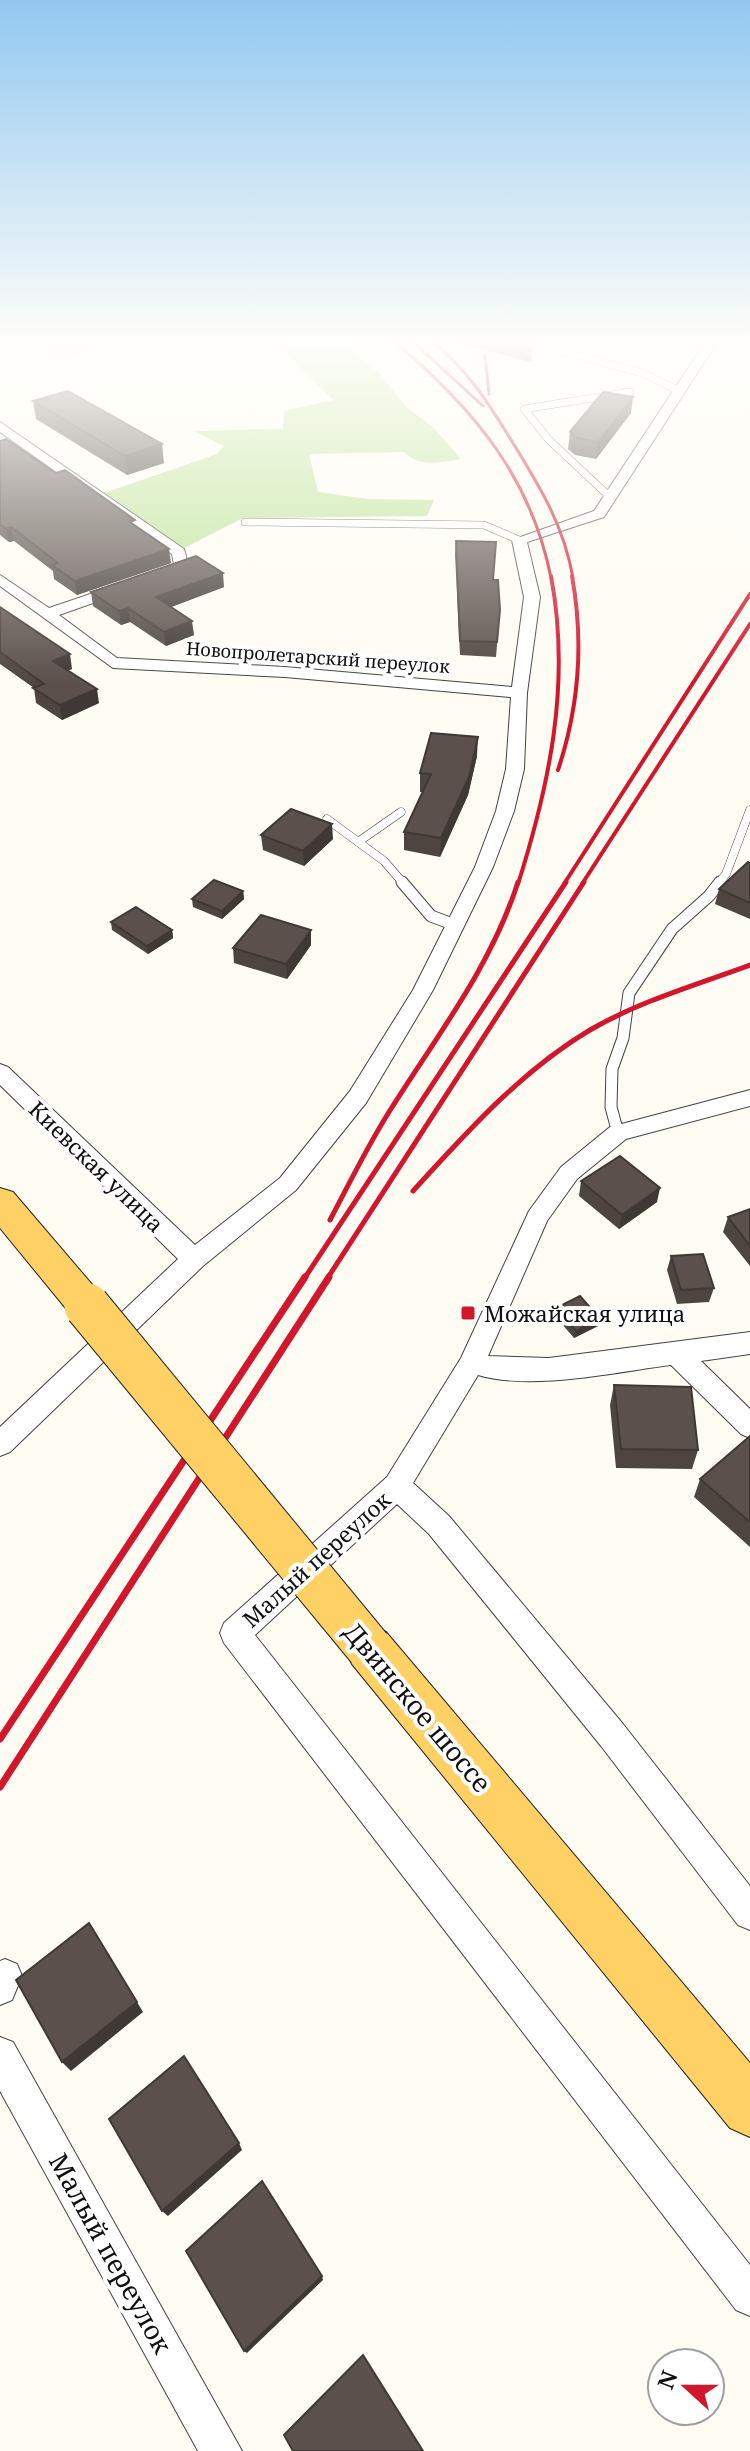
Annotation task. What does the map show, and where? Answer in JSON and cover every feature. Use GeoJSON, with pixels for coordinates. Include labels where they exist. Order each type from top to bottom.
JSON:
{"type":"FeatureCollection","features":[{"type":"Feature","properties":{"kind":"main road","name":"Двинское шоссе"},"geometry":{"type":"LineString","coordinates":[[0,1202],[750,2108]]}},
{"type":"Feature","properties":{"kind":"street"},"geometry":{"type":"LineString","coordinates":[[0,579],[48,614],[182,567],[179,552],[40,455]]}},
{"type":"Feature","properties":{"kind":"street"},"geometry":{"type":"LineString","coordinates":[[0,1444],[194,1259],[288,1184],[358,1097],[423,990],[484,867],[505,811],[515,769],[519,693],[532,597],[519,540],[604,505],[637,455]]}},
{"type":"Feature","properties":{"kind":"street","name":"Новопролетарский переулок"},"geometry":{"type":"LineString","coordinates":[[48,614],[113,663],[285,672],[519,693]]}},
{"type":"Feature","properties":{"kind":"street","name":"Киевская улица"},"geometry":{"type":"LineString","coordinates":[[0,1072],[194,1259]]}},
{"type":"Feature","properties":{"kind":"street"},"geometry":{"type":"LineString","coordinates":[[618,1133],[750,1098]]}},
{"type":"Feature","properties":{"kind":"street","name":"Малый переулок"},"geometry":{"type":"LineString","coordinates":[[618,1133],[569,1173],[537,1217],[472,1363],[397,1486],[235,1633],[750,2296]]}},
{"type":"Feature","properties":{"kind":"street"},"geometry":{"type":"LineString","coordinates":[[472,1363],[493,1370],[522,1371],[678,1355],[750,1343]]}},
{"type":"Feature","properties":{"kind":"street"},"geometry":{"type":"LineString","coordinates":[[678,1355],[750,1426]]}},
{"type":"Feature","properties":{"kind":"street"},"geometry":{"type":"LineString","coordinates":[[397,1486],[439,1525],[612,1735],[750,1913]]}},
{"type":"Feature","properties":{"kind":"street","name":"Малый переулок"},"geometry":{"type":"LineString","coordinates":[[0,2055],[221,2451]]}},
{"type":"Feature","properties":{"kind":"lane"},"geometry":{"type":"LineString","coordinates":[[562,455],[604,505]]}},
{"type":"Feature","properties":{"kind":"lane"},"geometry":{"type":"LineString","coordinates":[[245,522],[484,525],[519,540]]}},
{"type":"Feature","properties":{"kind":"lane"},"geometry":{"type":"LineString","coordinates":[[618,1133],[611,1107],[612,1069],[623,1038],[629,993],[672,929],[709,896],[726,874],[750,810]]}},
{"type":"Feature","properties":{"kind":"lane"},"geometry":{"type":"LineString","coordinates":[[358,842],[401,812]]}},
{"type":"Feature","properties":{"kind":"lane"},"geometry":{"type":"LineString","coordinates":[[327,819],[384,861],[431,916],[455,925]]}},
{"type":"Feature","properties":{"kind":"green space"},"geometry":{"type":"Polygon","coordinates":[[[213,455],[309,455],[318,492],[368,499],[434,500],[427,516],[243,518],[184,548],[104,493],[213,455]]]}},
{"type":"Feature","properties":{"kind":"green space"},"geometry":{"type":"Polygon","coordinates":[[[408,455],[458,455],[461,459],[423,462],[408,455]]]}},
{"type":"Feature","properties":{"kind":"building"},"geometry":{"type":"Polygon","coordinates":[[[0,455],[30,455],[56,473],[65,470],[135,520],[130,522],[169,549],[75,581],[52,565],[58,563],[11,527],[6,529],[0,524],[0,455]]]}},
{"type":"Feature","properties":{"kind":"building"},"geometry":{"type":"Polygon","coordinates":[[[456,541],[496,542],[493,580],[498,580],[500,610],[497,642],[460,641],[456,541]]]}},
{"type":"Feature","properties":{"kind":"building"},"geometry":{"type":"Polygon","coordinates":[[[196,556],[223,573],[156,597],[192,621],[164,632],[128,608],[119,611],[91,592],[196,556]]]}},
{"type":"Feature","properties":{"kind":"building"},"geometry":{"type":"Polygon","coordinates":[[[0,607],[70,654],[53,661],[97,689],[60,705],[33,688],[44,684],[0,652],[0,607]]]}},
{"type":"Feature","properties":{"kind":"building"},"geometry":{"type":"Polygon","coordinates":[[[431,733],[478,737],[469,777],[441,838],[404,832],[431,774],[420,773],[431,733]]]}},
{"type":"Feature","properties":{"kind":"building"},"geometry":{"type":"Polygon","coordinates":[[[291,809],[332,824],[303,851],[261,835],[291,809]]]}},
{"type":"Feature","properties":{"kind":"building"},"geometry":{"type":"Polygon","coordinates":[[[750,863],[750,903],[719,889],[750,863]]]}},
{"type":"Feature","properties":{"kind":"building"},"geometry":{"type":"Polygon","coordinates":[[[214,880],[243,891],[222,911],[192,899],[214,880]]]}},
{"type":"Feature","properties":{"kind":"building"},"geometry":{"type":"Polygon","coordinates":[[[136,907],[172,930],[147,946],[111,922],[136,907]]]}},
{"type":"Feature","properties":{"kind":"building"},"geometry":{"type":"Polygon","coordinates":[[[261,915],[311,930],[286,964],[233,948],[261,915]]]}},
{"type":"Feature","properties":{"kind":"building"},"geometry":{"type":"Polygon","coordinates":[[[620,1156],[660,1188],[622,1215],[581,1181],[620,1156]]]}},
{"type":"Feature","properties":{"kind":"building"},"geometry":{"type":"Polygon","coordinates":[[[750,1209],[750,1246],[728,1217],[750,1209]]]}},
{"type":"Feature","properties":{"kind":"building"},"geometry":{"type":"Polygon","coordinates":[[[703,1254],[714,1288],[681,1290],[671,1256],[703,1254]]]}},
{"type":"Feature","properties":{"kind":"building"},"geometry":{"type":"Polygon","coordinates":[[[580,1296],[599,1318],[576,1331],[556,1308],[580,1296]]]}},
{"type":"Feature","properties":{"kind":"building"},"geometry":{"type":"Polygon","coordinates":[[[614,1385],[691,1387],[698,1450],[621,1449],[614,1385]]]}},
{"type":"Feature","properties":{"kind":"building"},"geometry":{"type":"Polygon","coordinates":[[[750,1436],[750,1522],[700,1479],[750,1436]]]}},
{"type":"Feature","properties":{"kind":"building"},"geometry":{"type":"Polygon","coordinates":[[[89,1923],[137,2002],[62,2062],[16,1980],[89,1923]]]}},
{"type":"Feature","properties":{"kind":"building"},"geometry":{"type":"Polygon","coordinates":[[[184,2056],[239,2143],[162,2211],[109,2119],[184,2056]]]}},
{"type":"Feature","properties":{"kind":"building"},"geometry":{"type":"Polygon","coordinates":[[[262,2181],[322,2276],[244,2351],[186,2251],[262,2181]]]}},
{"type":"Feature","properties":{"kind":"building"},"geometry":{"type":"Polygon","coordinates":[[[363,2355],[423,2451],[293,2451],[284,2435],[363,2355]]]}},
{"type":"Feature","properties":{"kind":"railway"},"geometry":{"type":"LineString","coordinates":[[500,455],[529,507],[551,578]]}},
{"type":"Feature","properties":{"kind":"railway"},"geometry":{"type":"LineString","coordinates":[[521,455],[557,524],[573,578]]}},
{"type":"Feature","properties":{"kind":"railway"},"geometry":{"type":"LineString","coordinates":[[518,884],[539,808],[554,732],[559,655],[551,576]]}},
{"type":"Feature","properties":{"kind":"railway"},"geometry":{"type":"LineString","coordinates":[[558,770],[571,722],[577,674],[578,625],[572,576]]}},
{"type":"Feature","properties":{"kind":"railway"},"geometry":{"type":"LineString","coordinates":[[564,884],[750,594]]}},
{"type":"Feature","properties":{"kind":"railway"},"geometry":{"type":"LineString","coordinates":[[582,884],[750,624]]}},
{"type":"Feature","properties":{"kind":"railway"},"geometry":{"type":"LineString","coordinates":[[330,1220],[381,1125],[478,972],[507,913],[518,882]]}},
{"type":"Feature","properties":{"kind":"railway"},"geometry":{"type":"LineString","coordinates":[[304,1279],[566,882]]}},
{"type":"Feature","properties":{"kind":"railway"},"geometry":{"type":"LineString","coordinates":[[327,1279],[584,882]]}},
{"type":"Feature","properties":{"kind":"railway"},"geometry":{"type":"LineString","coordinates":[[413,1191],[518,1083],[565,1046],[628,1010],[750,965]]}},
{"type":"Feature","properties":{"kind":"railway"},"geometry":{"type":"LineString","coordinates":[[0,1739],[305,1277]]}},
{"type":"Feature","properties":{"kind":"railway"},"geometry":{"type":"LineString","coordinates":[[0,1787],[329,1277]]}},
{"type":"Feature","properties":{"kind":"place","name":"Можайская улица"},"geometry":{"type":"Point","coordinates":[468,1313]}}]}
